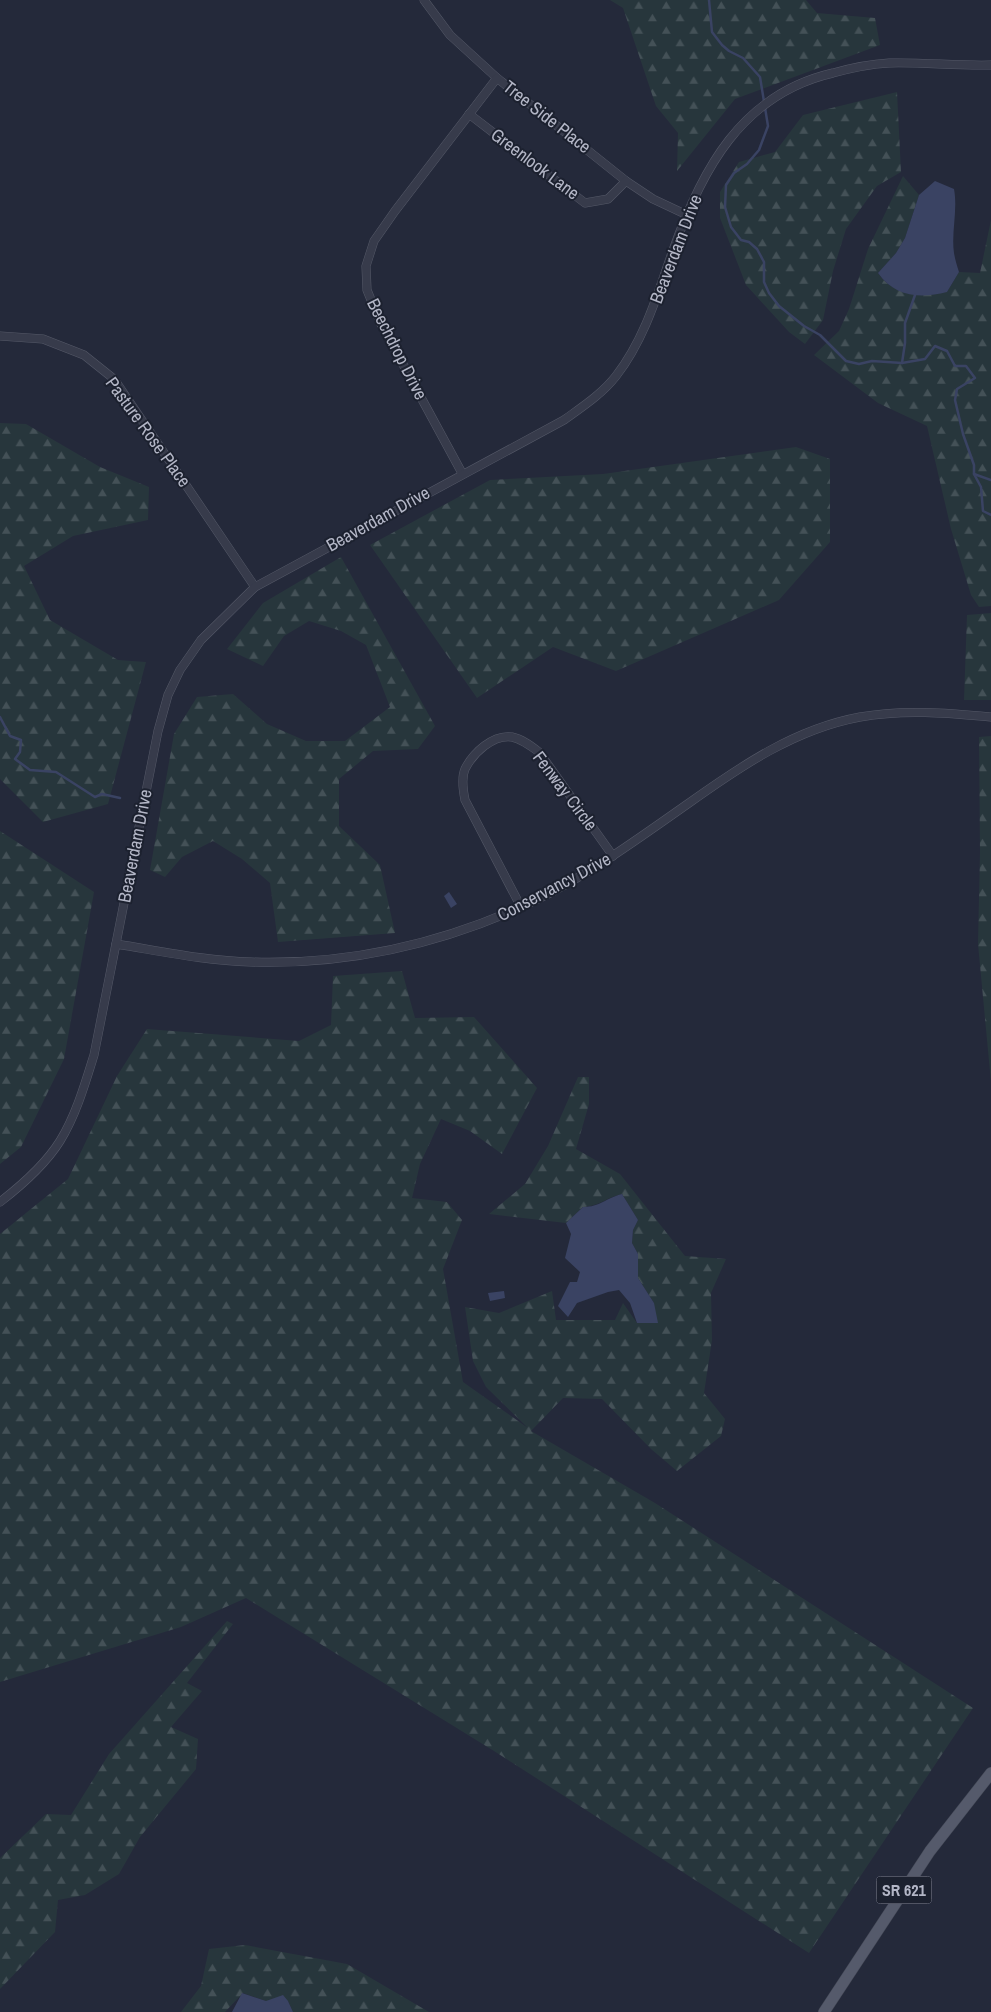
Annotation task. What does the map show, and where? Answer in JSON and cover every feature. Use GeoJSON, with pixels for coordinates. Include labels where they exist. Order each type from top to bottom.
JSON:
{"type":"FeatureCollection","features":[{"type":"Feature","properties":{"kind":"main road","name":"SR 621"},"geometry":{"type":"LineString","coordinates":[[824,2012],[925,1859],[959,1812],[991,1773]]}},
{"type":"Feature","properties":{"kind":"street","name":"Tree Side Place"},"geometry":{"type":"LineString","coordinates":[[424,0],[450,35],[497,78],[626,181],[653,199],[687,215]]}},
{"type":"Feature","properties":{"kind":"street","name":"Beaverdam Drive"},"geometry":{"type":"LineString","coordinates":[[0,1202],[38,1168],[60,1142],[79,1102],[94,1055],[158,731],[168,695],[180,670],[201,640],[255,587],[462,473],[564,420],[588,403],[615,377],[636,345],[652,311],[687,215],[716,155],[742,123],[759,108],[785,91],[813,79],[831,73],[867,66],[888,63],[991,65]]}},
{"type":"Feature","properties":{"kind":"street","name":"Beechdrop Drive"},"geometry":{"type":"LineString","coordinates":[[462,473],[380,322],[367,290],[366,266],[374,241],[497,78]]}},
{"type":"Feature","properties":{"kind":"street","name":"Greenlook Lane"},"geometry":{"type":"LineString","coordinates":[[469,114],[585,202],[608,199],[626,181]]}},
{"type":"Feature","properties":{"kind":"street","name":"Pasture Rose Place"},"geometry":{"type":"LineString","coordinates":[[0,336],[43,339],[84,355],[114,380],[255,587]]}},
{"type":"Feature","properties":{"kind":"street","name":"Conservancy Drive"},"geometry":{"type":"LineString","coordinates":[[116,944],[250,962],[295,961],[370,955],[428,942],[522,907],[577,879],[752,759],[816,728],[858,717],[888,713],[919,712],[991,717]]}},
{"type":"Feature","properties":{"kind":"street","name":"Fenway Circle"},"geometry":{"type":"LineString","coordinates":[[522,907],[465,800],[463,788],[465,770],[475,755],[489,742],[502,737],[512,737],[528,743],[539,752],[613,856]]}},
{"type":"Feature","properties":{"kind":"green space"},"geometry":{"type":"Polygon","coordinates":[[[610,0],[806,0],[817,13],[875,18],[880,45],[735,99],[677,171],[678,133],[656,106],[623,8],[610,0]]]}},
{"type":"Feature","properties":{"kind":"green space"},"geometry":{"type":"Polygon","coordinates":[[[897,92],[901,172],[877,186],[846,229],[833,271],[823,320],[805,344],[789,332],[746,285],[720,218],[720,192],[739,162],[775,152],[803,115],[897,92]]]}},
{"type":"Feature","properties":{"kind":"green space"},"geometry":{"type":"Polygon","coordinates":[[[903,176],[919,195],[905,238],[896,253],[878,273],[892,287],[918,293],[947,292],[959,272],[980,273],[991,220],[991,606],[979,607],[971,595],[951,529],[927,426],[878,403],[814,355],[839,331],[849,309],[868,249],[903,176]]]}},
{"type":"Feature","properties":{"kind":"green space"},"geometry":{"type":"Polygon","coordinates":[[[0,423],[26,424],[100,467],[149,487],[148,520],[73,536],[24,566],[50,620],[118,660],[146,662],[108,804],[43,822],[0,779],[0,423]]]}},
{"type":"Feature","properties":{"kind":"green space"},"geometry":{"type":"Polygon","coordinates":[[[796,447],[830,459],[830,542],[779,600],[616,671],[553,647],[477,698],[370,545],[490,480],[603,474],[796,447]]]}},
{"type":"Feature","properties":{"kind":"green space"},"geometry":{"type":"Polygon","coordinates":[[[341,557],[435,726],[418,749],[373,751],[339,779],[339,826],[380,865],[395,933],[278,942],[270,883],[242,859],[213,841],[182,857],[165,877],[150,870],[174,734],[197,697],[233,694],[267,724],[306,741],[345,741],[390,707],[366,645],[341,631],[309,621],[284,636],[263,666],[227,649],[263,603],[341,557]]]}},
{"type":"Feature","properties":{"kind":"green space"},"geometry":{"type":"Polygon","coordinates":[[[991,613],[991,700],[964,700],[967,615],[991,613]]]}},
{"type":"Feature","properties":{"kind":"green space"},"geometry":{"type":"Polygon","coordinates":[[[991,736],[991,1082],[978,944],[980,852],[979,737],[991,736]]]}},
{"type":"Feature","properties":{"kind":"green space"},"geometry":{"type":"Polygon","coordinates":[[[0,831],[94,892],[64,1059],[21,1147],[0,1164],[0,831]]]}},
{"type":"Feature","properties":{"kind":"green space"},"geometry":{"type":"Polygon","coordinates":[[[402,971],[415,1018],[474,1017],[537,1088],[502,1154],[470,1131],[441,1119],[420,1164],[412,1198],[447,1202],[462,1220],[443,1269],[463,1382],[528,1428],[486,1387],[473,1361],[465,1307],[499,1313],[552,1291],[556,1320],[615,1320],[623,1303],[637,1323],[654,1303],[638,1278],[638,1254],[632,1243],[633,1230],[638,1220],[622,1194],[594,1205],[583,1207],[566,1223],[489,1214],[525,1184],[548,1146],[578,1077],[589,1077],[589,1104],[576,1149],[620,1174],[685,1256],[726,1259],[711,1293],[712,1340],[704,1393],[725,1419],[721,1436],[677,1471],[651,1449],[602,1399],[563,1398],[531,1431],[655,1503],[973,1708],[809,1953],[494,1751],[246,1598],[181,1627],[0,1682],[0,1234],[68,1179],[117,1076],[147,1029],[299,1041],[331,1025],[333,976],[402,971]]]}},
{"type":"Feature","properties":{"kind":"green space"},"geometry":{"type":"Polygon","coordinates":[[[227,1621],[233,1624],[187,1683],[202,1691],[171,1727],[198,1739],[196,1769],[140,1837],[119,1874],[85,1895],[58,1900],[55,1932],[0,1989],[0,1858],[46,1814],[71,1815],[109,1754],[227,1621]]]}},
{"type":"Feature","properties":{"kind":"green space"},"geometry":{"type":"Polygon","coordinates":[[[245,1945],[347,1964],[429,2012],[293,2012],[288,2001],[266,2001],[243,1993],[225,2012],[181,2012],[201,1986],[209,1949],[245,1945]]]}},
{"type":"Feature","properties":{"kind":"water"},"geometry":{"type":"Polygon","coordinates":[[[935,181],[954,189],[953,245],[959,272],[947,292],[927,295],[909,294],[892,287],[878,273],[896,253],[905,238],[919,195],[935,181]]]}},
{"type":"Feature","properties":{"kind":"water"},"geometry":{"type":"Polygon","coordinates":[[[449,892],[457,904],[451,908],[444,896],[449,892]]]}},
{"type":"Feature","properties":{"kind":"water"},"geometry":{"type":"Polygon","coordinates":[[[622,1194],[638,1220],[633,1230],[632,1243],[638,1254],[638,1278],[654,1303],[658,1323],[637,1323],[630,1303],[619,1290],[577,1303],[568,1317],[558,1306],[570,1282],[577,1282],[580,1272],[565,1258],[571,1234],[566,1223],[583,1207],[594,1206],[622,1194]]]}},
{"type":"Feature","properties":{"kind":"water"},"geometry":{"type":"Polygon","coordinates":[[[504,1291],[505,1298],[490,1301],[488,1293],[504,1291]]]}},
{"type":"Feature","properties":{"kind":"water"},"geometry":{"type":"Polygon","coordinates":[[[242,1993],[266,2001],[283,1995],[293,2012],[232,2012],[242,1993]]]}},
{"type":"Feature","properties":{"kind":"waterway"},"geometry":{"type":"LineString","coordinates":[[709,0],[712,32],[722,45],[743,58],[760,77],[768,126],[759,150],[747,164],[734,173],[726,185],[725,207],[731,227],[741,240],[749,242],[757,249],[764,262],[764,282],[769,293],[779,306],[804,326],[820,335],[846,361],[859,364],[872,361],[902,363],[925,359],[935,346],[947,351],[955,366],[966,366],[975,378],[957,389],[955,400],[963,434],[974,465],[974,474],[981,487],[983,511],[991,515]]}},
{"type":"Feature","properties":{"kind":"waterway"},"geometry":{"type":"LineString","coordinates":[[902,363],[905,323],[915,295]]}},
{"type":"Feature","properties":{"kind":"waterway"},"geometry":{"type":"LineString","coordinates":[[974,474],[991,480]]}},
{"type":"Feature","properties":{"kind":"waterway"},"geometry":{"type":"LineString","coordinates":[[0,717],[10,736],[21,740],[20,752],[15,759],[30,770],[56,772],[95,797],[102,794],[120,798]]}}]}
